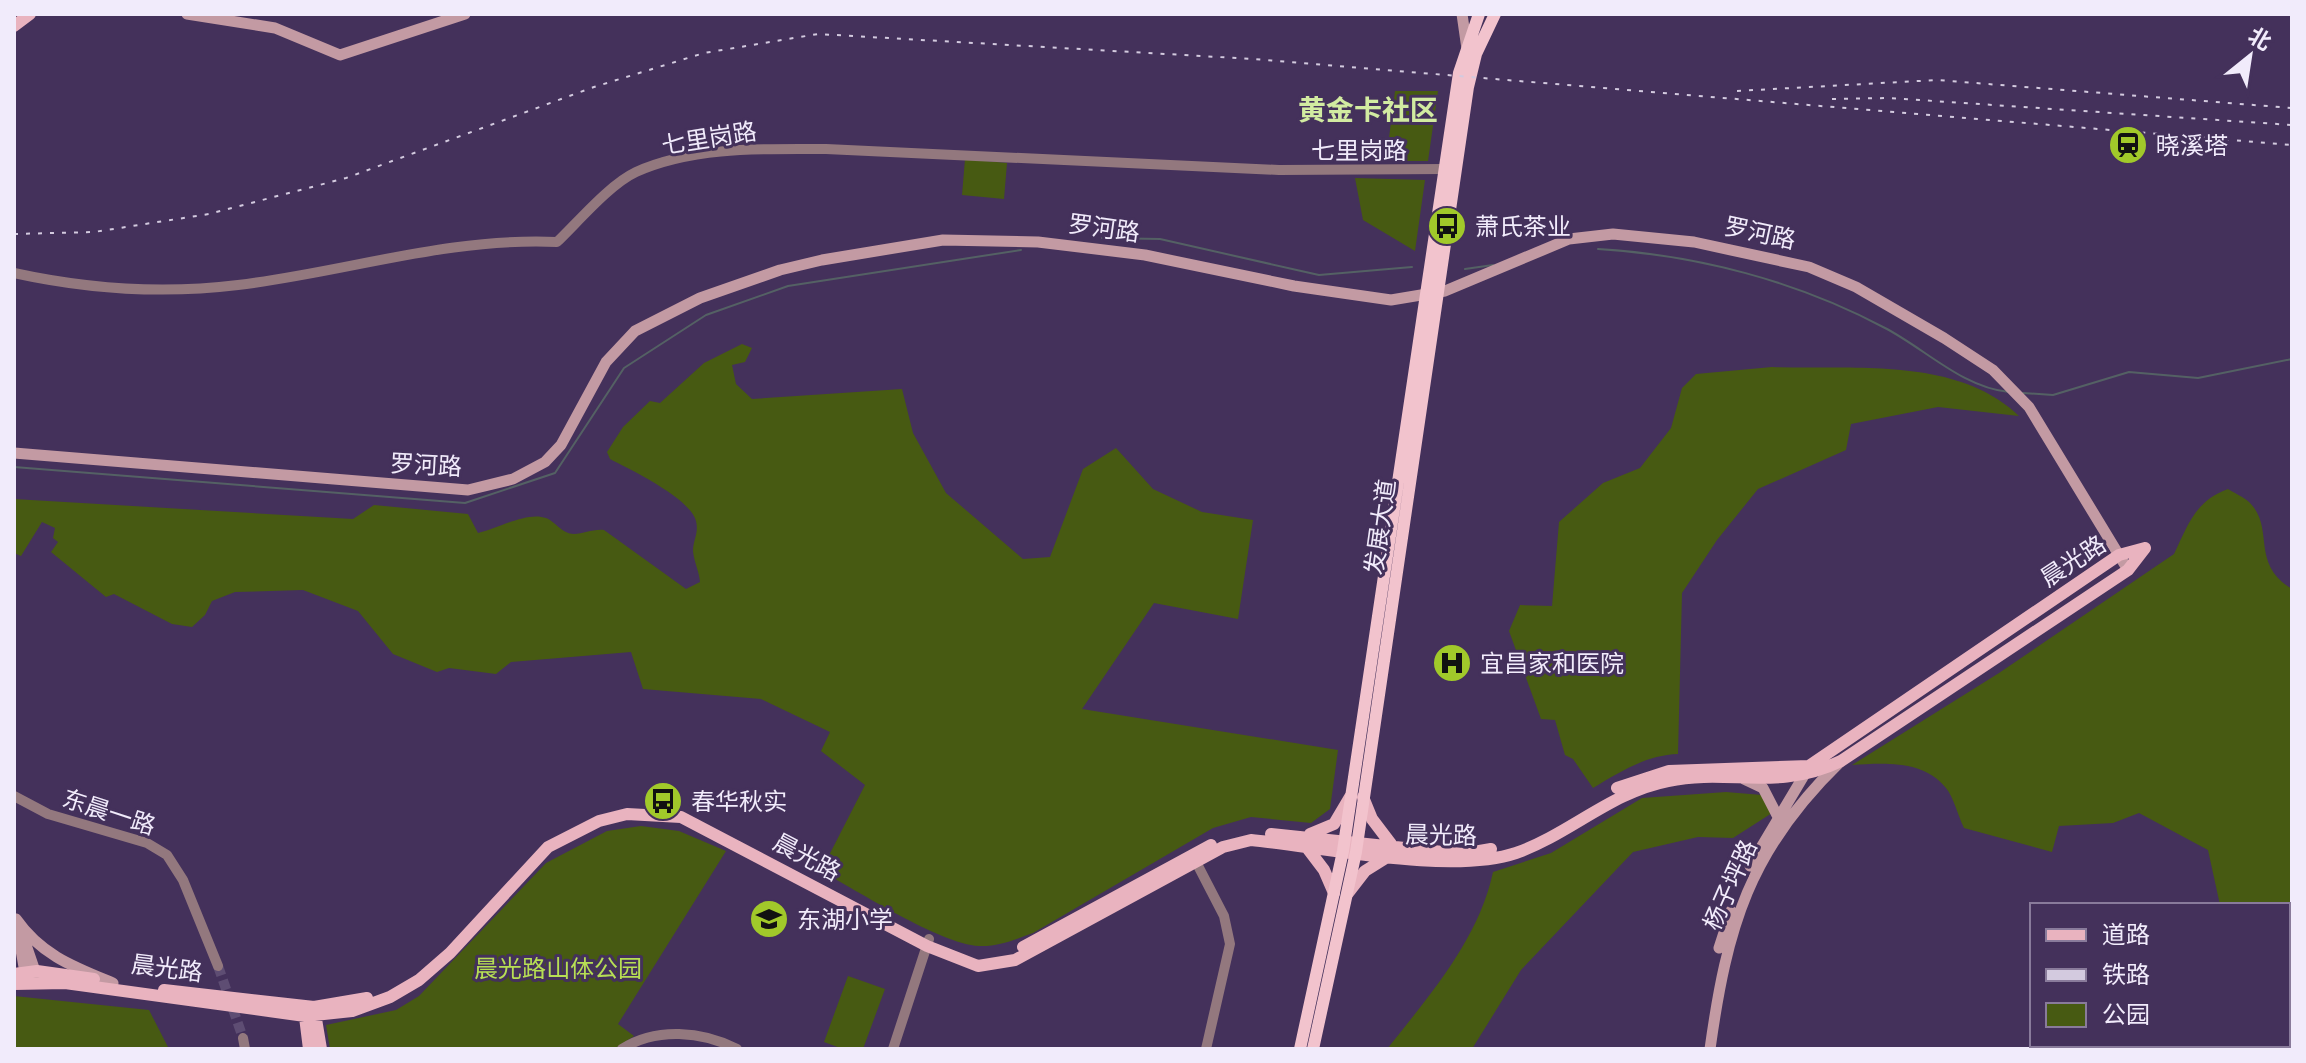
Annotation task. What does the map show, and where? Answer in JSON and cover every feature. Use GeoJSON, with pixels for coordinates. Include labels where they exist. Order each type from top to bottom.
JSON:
{"type":"FeatureCollection","features":[{"type":"Feature","properties":{"kind":"highway","name":"发展大道"},"geometry":{"type":"LineString","coordinates":[[1313,1049],[1350,846],[1430,294],[1444,169],[1467,50],[1479,14]]}},
{"type":"Feature","properties":{"kind":"highway","name":"发展大道"},"geometry":{"type":"LineString","coordinates":[[1430,294],[1468,87],[1476,54],[1495,14]]}},
{"type":"Feature","properties":{"kind":"highway","name":"发展大道"},"geometry":{"type":"LineString","coordinates":[[1300,1049],[1341,893]]}},
{"type":"Feature","properties":{"kind":"main road"},"geometry":{"type":"LineString","coordinates":[[14,19],[21,14]]}},
{"type":"Feature","properties":{"kind":"main road"},"geometry":{"type":"LineString","coordinates":[[14,26],[30,14]]}},
{"type":"Feature","properties":{"kind":"main road"},"geometry":{"type":"LineString","coordinates":[[187,14],[275,28],[340,55],[465,14]]}},
{"type":"Feature","properties":{"kind":"main road"},"geometry":{"type":"LineString","coordinates":[[1462,14],[1467,50]]}},
{"type":"Feature","properties":{"kind":"main road","name":"罗河路"},"geometry":{"type":"LineString","coordinates":[[14,453],[468,490],[513,479],[545,462],[561,445],[619,344],[664,314],[780,270],[943,240],[1073,245],[1391,300],[1430,294],[1569,239],[1613,234],[1694,242],[1763,255],[1832,276],[1944,338],[1997,375],[2029,407],[2128,570]]}},
{"type":"Feature","properties":{"kind":"main road","name":"晨光路"},"geometry":{"type":"LineString","coordinates":[[26,977],[310,1012],[352,1011],[390,997],[419,980],[450,953],[548,847],[599,821],[627,814],[681,817],[978,966],[1015,960],[1194,859],[1251,840],[1304,841],[1462,854],[1514,846],[1568,821],[1619,787],[1669,771],[1809,772],[2119,555],[2145,548],[2128,570],[1841,761],[1809,772],[1744,779],[1670,780],[1621,795],[1569,829],[1514,854],[1461,863],[1391,850]]}},
{"type":"Feature","properties":{"kind":"main road","name":"杨子坪路"},"geometry":{"type":"LineString","coordinates":[[1710,1049],[1723,964],[1737,914],[1766,852],[1803,801],[1841,761]]}},
{"type":"Feature","properties":{"kind":"main road"},"geometry":{"type":"LineString","coordinates":[[1803,801],[1809,772]]}},
{"type":"Feature","properties":{"kind":"main road"},"geometry":{"type":"LineString","coordinates":[[1703,1049],[1724,929],[1754,858],[1809,772]]}},
{"type":"Feature","properties":{"kind":"main road"},"geometry":{"type":"LineString","coordinates":[[1744,779],[1763,788],[1778,817]]}},
{"type":"Feature","properties":{"kind":"main road"},"geometry":{"type":"LineString","coordinates":[[1357,796],[1391,850],[1341,893],[1304,841],[1334,824],[1357,796]]}},
{"type":"Feature","properties":{"kind":"main road"},"geometry":{"type":"LineString","coordinates":[[15,917],[26,977]]}},
{"type":"Feature","properties":{"kind":"main road"},"geometry":{"type":"LineString","coordinates":[[15,917],[31,939],[54,958],[113,983]]}},
{"type":"Feature","properties":{"kind":"main road"},"geometry":{"type":"LineString","coordinates":[[14,933],[26,977]]}},
{"type":"Feature","properties":{"kind":"main road","name":"晨光路"},"geometry":{"type":"LineString","coordinates":[[26,977],[113,983],[310,1012]]}},
{"type":"Feature","properties":{"kind":"main road"},"geometry":{"type":"LineString","coordinates":[[309,1049],[310,1012]]}},
{"type":"Feature","properties":{"kind":"main road"},"geometry":{"type":"LineString","coordinates":[[310,1012],[321,1049]]}},
{"type":"Feature","properties":{"kind":"street","name":"七里岗路"},"geometry":{"type":"LineString","coordinates":[[14,273],[97,288],[207,288],[479,242],[557,242],[634,173],[707,154],[754,149],[826,149],[1279,170],[1444,169]]}},
{"type":"Feature","properties":{"kind":"street","name":"东晨一路"},"geometry":{"type":"LineString","coordinates":[[14,796],[48,814],[147,843],[167,855],[183,880],[218,966]]}},
{"type":"Feature","properties":{"kind":"street"},"geometry":{"type":"LineString","coordinates":[[1194,859],[1224,916],[1230,944],[1206,1049]]}},
{"type":"Feature","properties":{"kind":"street"},"geometry":{"type":"LineString","coordinates":[[893,1049],[928,943]]}},
{"type":"Feature","properties":{"kind":"street"},"geometry":{"type":"LineString","coordinates":[[622,1049],[643,1039],[673,1034],[708,1038],[737,1049]]}},
{"type":"Feature","properties":{"kind":"green space"},"geometry":{"type":"Polygon","coordinates":[[[1395,91],[1438,91],[1428,161],[1386,161],[1395,91]]]}},
{"type":"Feature","properties":{"kind":"green space"},"geometry":{"type":"Polygon","coordinates":[[[965,159],[1007,163],[1004,199],[962,195],[965,159]]]}},
{"type":"Feature","properties":{"kind":"green space"},"geometry":{"type":"Polygon","coordinates":[[[1355,178],[1425,180],[1415,251],[1363,220],[1355,178]]]}},
{"type":"Feature","properties":{"kind":"green space"},"geometry":{"type":"Polygon","coordinates":[[[742,344],[752,348],[745,362],[732,365],[736,384],[752,399],[902,389],[913,433],[946,493],[1023,559],[1050,557],[1083,469],[1116,448],[1153,489],[1202,512],[1253,520],[1238,619],[1154,603],[1082,709],[1338,750],[1330,809],[1311,823],[1251,817],[1213,828],[1033,933],[993,945],[963,943],[922,927],[821,871],[865,785],[821,751],[830,732],[761,699],[643,689],[631,652],[511,662],[496,674],[449,668],[437,672],[393,654],[358,611],[303,590],[235,592],[212,601],[205,615],[192,627],[172,624],[114,594],[106,597],[51,552],[58,542],[53,538],[55,528],[42,522],[21,556],[14,553],[14,499],[353,519],[374,505],[468,514],[478,533],[538,516],[570,533],[604,530],[686,589],[700,582],[693,551],[697,525],[691,512],[672,494],[610,459],[607,452],[623,427],[650,401],[660,403],[704,363],[742,344]]]}},
{"type":"Feature","properties":{"kind":"green space"},"geometry":{"type":"Polygon","coordinates":[[[1772,367],[1869,368],[1935,375],[1966,383],[1994,397],[2019,416],[1938,407],[1851,424],[1846,450],[1758,489],[1717,540],[1682,593],[1678,754],[1644,761],[1593,788],[1573,759],[1565,755],[1555,720],[1541,719],[1509,631],[1520,605],[1552,606],[1559,522],[1603,483],[1640,468],[1671,428],[1682,388],[1696,374],[1772,367]]]}},
{"type":"Feature","properties":{"kind":"green space"},"geometry":{"type":"Polygon","coordinates":[[[2228,489],[2247,500],[2257,512],[2271,568],[2292,589],[2292,1049],[2216,1049],[2290,1047],[2290,903],[2220,903],[2208,850],[2139,813],[2113,823],[2059,826],[2052,852],[1964,828],[1949,792],[1927,772],[1903,765],[1852,765],[1999,673],[2174,554],[2200,507],[2228,489]]]}},
{"type":"Feature","properties":{"kind":"green space"},"geometry":{"type":"Polygon","coordinates":[[[1726,792],[1762,795],[1772,813],[1733,838],[1698,837],[1633,852],[1521,970],[1472,1049],[1387,1049],[1464,943],[1486,897],[1493,872],[1551,853],[1642,798],[1726,792]]]}},
{"type":"Feature","properties":{"kind":"green space","name":"晨光路山体公园"},"geometry":{"type":"Polygon","coordinates":[[[641,826],[679,831],[726,851],[618,1024],[634,1036],[614,1049],[330,1049],[326,1025],[396,1010],[419,996],[546,863],[607,831],[641,826]]]}},
{"type":"Feature","properties":{"kind":"green space"},"geometry":{"type":"Polygon","coordinates":[[[848,976],[885,989],[863,1049],[843,1049],[824,1042],[848,976]]]}},
{"type":"Feature","properties":{"kind":"green space"},"geometry":{"type":"Polygon","coordinates":[[[14,996],[149,1010],[169,1049],[14,1049],[14,996]]]}},
{"type":"Feature","properties":{"kind":"waterway"},"geometry":{"type":"LineString","coordinates":[[1102,238],[1160,239],[1319,275],[1412,267]]}},
{"type":"Feature","properties":{"kind":"waterway"},"geometry":{"type":"LineString","coordinates":[[1598,249],[1709,264],[1782,284],[1885,328],[1976,383],[2009,392]]}},
{"type":"Feature","properties":{"kind":"waterway"},"geometry":{"type":"LineString","coordinates":[[14,467],[465,503],[555,473],[624,368],[706,315],[788,286],[1021,250]]}},
{"type":"Feature","properties":{"kind":"waterway"},"geometry":{"type":"LineString","coordinates":[[1465,269],[1493,265]]}},
{"type":"Feature","properties":{"kind":"waterway"},"geometry":{"type":"LineString","coordinates":[[2023,393],[2053,395],[2129,372],[2198,378],[2292,359]]}},
{"type":"Feature","properties":{"kind":"tunnel"},"geometry":{"type":"LineString","coordinates":[[218,966],[243,1038]]}},
{"type":"Feature","properties":{"kind":"railway"},"geometry":{"type":"LineString","coordinates":[[14,234],[94,232],[209,214],[346,178],[594,87],[704,53],[818,34],[1253,59],[2292,145]]}},
{"type":"Feature","properties":{"kind":"railway"},"geometry":{"type":"LineString","coordinates":[[1737,91],[1937,80],[2292,108]]}},
{"type":"Feature","properties":{"kind":"railway"},"geometry":{"type":"LineString","coordinates":[[1832,99],[1889,98],[2292,125]]}},
{"type":"Feature","properties":{"kind":"place","name":"晓溪塔"},"geometry":{"type":"Point","coordinates":[2128,145]}},
{"type":"Feature","properties":{"kind":"place","name":"萧氏茶业"},"geometry":{"type":"Point","coordinates":[1447,226]}},
{"type":"Feature","properties":{"kind":"place","name":"宜昌家和医院"},"geometry":{"type":"Point","coordinates":[1452,663]}},
{"type":"Feature","properties":{"kind":"place","name":"春华秋实"},"geometry":{"type":"Point","coordinates":[663,801]}},
{"type":"Feature","properties":{"kind":"place","name":"东湖小学"},"geometry":{"type":"Point","coordinates":[769,919]}},
{"type":"Feature","properties":{"kind":"district","name":"黄金卡社区"},"geometry":{"type":"Point","coordinates":[1368,110]}}]}
